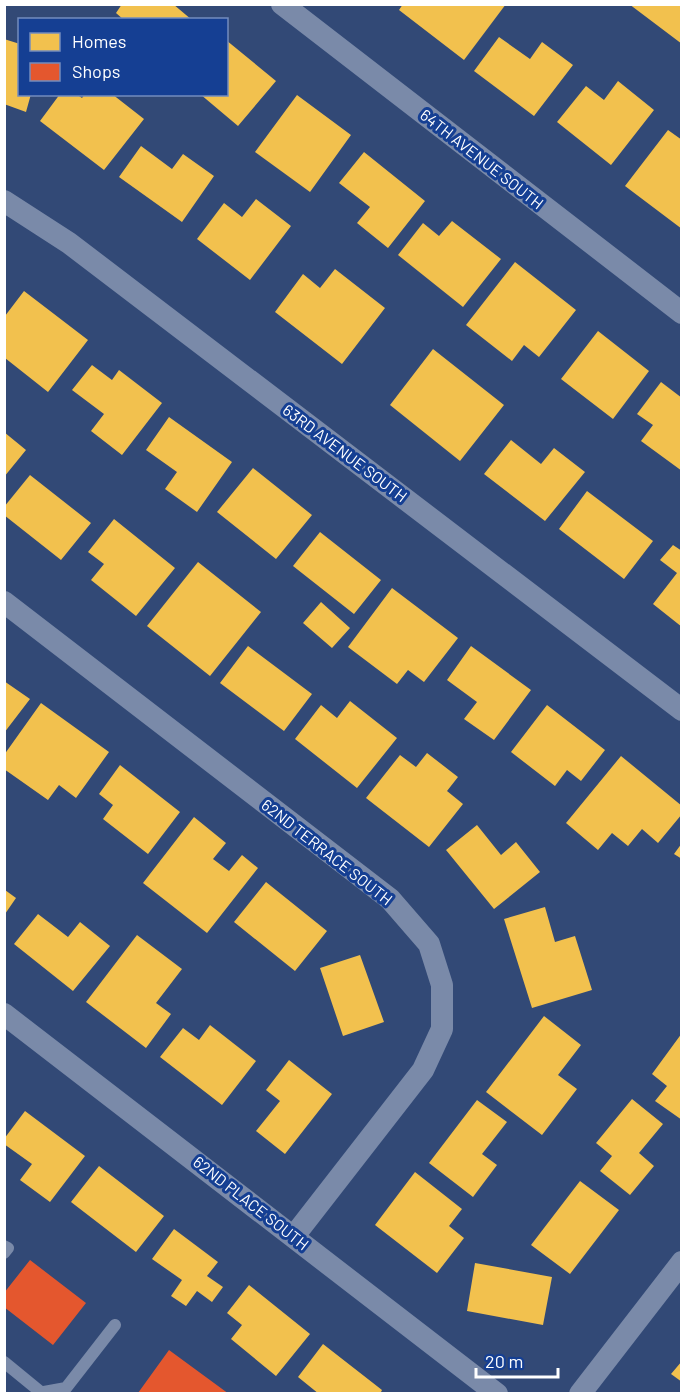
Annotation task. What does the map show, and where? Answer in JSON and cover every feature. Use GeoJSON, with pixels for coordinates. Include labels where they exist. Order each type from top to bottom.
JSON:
{"type":"FeatureCollection","features":[{"type":"Feature","properties":{"kind":"street","name":"64TH AVENUE SOUTH"},"geometry":{"type":"LineString","coordinates":[[282,4],[681,313]]}},
{"type":"Feature","properties":{"kind":"street","name":"63RD AVENUE SOUTH"},"geometry":{"type":"LineString","coordinates":[[4,201],[69,243],[681,710]]}},
{"type":"Feature","properties":{"kind":"street","name":"62ND TERRACE SOUTH"},"geometry":{"type":"LineString","coordinates":[[4,602],[390,899],[429,944],[442,985],[442,1029],[423,1070],[294,1236]]}},
{"type":"Feature","properties":{"kind":"street","name":"62ND PLACE SOUTH"},"geometry":{"type":"LineString","coordinates":[[4,1014],[497,1394]]}},
{"type":"Feature","properties":{"kind":"street"},"geometry":{"type":"LineString","coordinates":[[580,1394],[681,1262]]}},
{"type":"Feature","properties":{"kind":"lane"},"geometry":{"type":"LineString","coordinates":[[4,1246],[8,1248],[4,1253]]}},
{"type":"Feature","properties":{"kind":"lane"},"geometry":{"type":"LineString","coordinates":[[4,1362],[44,1393],[66,1388],[115,1325]]}},
{"type":"Feature","properties":{"kind":"building: Homes"},"geometry":{"type":"Polygon","coordinates":[[[122,4],[173,4],[190,18],[122,18],[116,13],[122,4]]]}},
{"type":"Feature","properties":{"kind":"building: Homes"},"geometry":{"type":"Polygon","coordinates":[[[403,4],[506,4],[464,60],[399,10],[403,4]]]}},
{"type":"Feature","properties":{"kind":"building: Homes"},"geometry":{"type":"Polygon","coordinates":[[[629,4],[682,4],[682,44],[629,4]]]}},
{"type":"Feature","properties":{"kind":"building: Homes"},"geometry":{"type":"Polygon","coordinates":[[[499,37],[530,59],[542,42],[573,65],[534,116],[474,71],[499,37]]]}},
{"type":"Feature","properties":{"kind":"building: Homes"},"geometry":{"type":"Polygon","coordinates":[[[4,39],[18,43],[18,96],[30,96],[26,112],[4,104],[4,39]]]}},
{"type":"Feature","properties":{"kind":"building: Homes"},"geometry":{"type":"Polygon","coordinates":[[[228,42],[276,81],[238,126],[202,96],[228,96],[228,42]]]}},
{"type":"Feature","properties":{"kind":"building: Homes"},"geometry":{"type":"Polygon","coordinates":[[[618,81],[654,110],[611,165],[557,122],[586,86],[604,100],[618,81]]]}},
{"type":"Feature","properties":{"kind":"building: Homes"},"geometry":{"type":"Polygon","coordinates":[[[297,95],[351,135],[310,192],[255,152],[297,95]]]}},
{"type":"Feature","properties":{"kind":"building: Homes"},"geometry":{"type":"Polygon","coordinates":[[[59,96],[82,98],[84,96],[115,96],[144,119],[104,170],[40,121],[59,96]]]}},
{"type":"Feature","properties":{"kind":"building: Homes"},"geometry":{"type":"Polygon","coordinates":[[[668,130],[682,140],[682,229],[625,186],[668,130]]]}},
{"type":"Feature","properties":{"kind":"building: Homes"},"geometry":{"type":"Polygon","coordinates":[[[141,146],[172,169],[183,154],[214,176],[182,222],[119,177],[141,146]]]}},
{"type":"Feature","properties":{"kind":"building: Homes"},"geometry":{"type":"Polygon","coordinates":[[[364,152],[425,201],[388,248],[357,223],[370,207],[339,183],[364,152]]]}},
{"type":"Feature","properties":{"kind":"building: Homes"},"geometry":{"type":"Polygon","coordinates":[[[256,199],[291,226],[250,280],[197,239],[224,203],[242,217],[256,199]]]}},
{"type":"Feature","properties":{"kind":"building: Homes"},"geometry":{"type":"Polygon","coordinates":[[[452,221],[501,259],[463,307],[398,255],[423,223],[439,236],[452,221]]]}},
{"type":"Feature","properties":{"kind":"building: Homes"},"geometry":{"type":"Polygon","coordinates":[[[515,262],[576,310],[539,357],[524,345],[512,361],[466,325],[515,262]]]}},
{"type":"Feature","properties":{"kind":"building: Homes"},"geometry":{"type":"Polygon","coordinates":[[[335,269],[385,308],[342,364],[275,312],[303,274],[320,288],[335,269]]]}},
{"type":"Feature","properties":{"kind":"building: Homes"},"geometry":{"type":"Polygon","coordinates":[[[24,291],[88,340],[48,392],[5,358],[5,316],[24,291]]]}},
{"type":"Feature","properties":{"kind":"building: Homes"},"geometry":{"type":"Polygon","coordinates":[[[598,331],[649,371],[613,419],[561,379],[598,331]]]}},
{"type":"Feature","properties":{"kind":"building: Homes"},"geometry":{"type":"Polygon","coordinates":[[[433,349],[504,405],[460,461],[390,405],[433,349]]]}},
{"type":"Feature","properties":{"kind":"building: Homes"},"geometry":{"type":"Polygon","coordinates":[[[92,365],[112,380],[119,370],[162,403],[122,455],[91,431],[104,414],[72,390],[92,365]]]}},
{"type":"Feature","properties":{"kind":"building: Homes"},"geometry":{"type":"Polygon","coordinates":[[[661,382],[682,398],[682,471],[641,441],[653,425],[637,414],[661,382]]]}},
{"type":"Feature","properties":{"kind":"building: Homes"},"geometry":{"type":"Polygon","coordinates":[[[169,417],[232,462],[197,512],[165,489],[177,472],[146,450],[169,417]]]}},
{"type":"Feature","properties":{"kind":"building: Homes"},"geometry":{"type":"Polygon","coordinates":[[[4,432],[26,450],[4,477],[4,432]]]}},
{"type":"Feature","properties":{"kind":"building: Homes"},"geometry":{"type":"Polygon","coordinates":[[[511,440],[541,464],[554,448],[585,472],[545,521],[484,474],[511,440]]]}},
{"type":"Feature","properties":{"kind":"building: Homes"},"geometry":{"type":"Polygon","coordinates":[[[253,468],[312,515],[276,559],[217,512],[253,468]]]}},
{"type":"Feature","properties":{"kind":"building: Homes"},"geometry":{"type":"Polygon","coordinates":[[[30,475],[91,523],[61,560],[4,515],[4,507],[30,475]]]}},
{"type":"Feature","properties":{"kind":"building: Homes"},"geometry":{"type":"Polygon","coordinates":[[[587,491],[653,541],[624,579],[559,529],[587,491]]]}},
{"type":"Feature","properties":{"kind":"building: Homes"},"geometry":{"type":"Polygon","coordinates":[[[114,519],[175,568],[136,616],[91,580],[104,564],[88,552],[114,519]]]}},
{"type":"Feature","properties":{"kind":"building: Homes"},"geometry":{"type":"Polygon","coordinates":[[[320,532],[381,580],[354,614],[293,566],[320,532]]]}},
{"type":"Feature","properties":{"kind":"building: Homes"},"geometry":{"type":"Polygon","coordinates":[[[673,545],[682,551],[682,627],[653,604],[677,573],[660,560],[673,545]]]}},
{"type":"Feature","properties":{"kind":"building: Homes"},"geometry":{"type":"Polygon","coordinates":[[[198,562],[261,612],[210,676],[147,626],[198,562]]]}},
{"type":"Feature","properties":{"kind":"building: Homes"},"geometry":{"type":"Polygon","coordinates":[[[392,588],[458,638],[424,682],[408,670],[397,684],[348,647],[392,588]]]}},
{"type":"Feature","properties":{"kind":"building: Homes"},"geometry":{"type":"Polygon","coordinates":[[[321,602],[350,628],[332,648],[303,623],[321,602]]]}},
{"type":"Feature","properties":{"kind":"building: Homes"},"geometry":{"type":"Polygon","coordinates":[[[248,646],[312,694],[284,731],[220,683],[248,646]]]}},
{"type":"Feature","properties":{"kind":"building: Homes"},"geometry":{"type":"Polygon","coordinates":[[[471,646],[531,690],[494,740],[464,719],[477,702],[447,680],[471,646]]]}},
{"type":"Feature","properties":{"kind":"building: Homes"},"geometry":{"type":"Polygon","coordinates":[[[4,681],[30,699],[4,733],[4,681]]]}},
{"type":"Feature","properties":{"kind":"building: Homes"},"geometry":{"type":"Polygon","coordinates":[[[350,701],[397,738],[357,788],[295,739],[321,705],[337,718],[350,701]]]}},
{"type":"Feature","properties":{"kind":"building: Homes"},"geometry":{"type":"Polygon","coordinates":[[[41,703],[109,752],[76,798],[59,785],[48,800],[4,769],[4,755],[41,703]]]}},
{"type":"Feature","properties":{"kind":"building: Homes"},"geometry":{"type":"Polygon","coordinates":[[[547,705],[605,750],[581,781],[567,770],[555,786],[511,752],[547,705]]]}},
{"type":"Feature","properties":{"kind":"building: Homes"},"geometry":{"type":"Polygon","coordinates":[[[427,753],[458,777],[447,791],[463,804],[429,847],[366,798],[400,755],[416,767],[427,753]]]}},
{"type":"Feature","properties":{"kind":"building: Homes"},"geometry":{"type":"Polygon","coordinates":[[[621,756],[682,806],[682,814],[658,843],[642,829],[628,846],[612,833],[598,850],[566,823],[621,756]]]}},
{"type":"Feature","properties":{"kind":"building: Homes"},"geometry":{"type":"Polygon","coordinates":[[[120,765],[180,812],[148,854],[103,819],[113,805],[99,794],[120,765]]]}},
{"type":"Feature","properties":{"kind":"building: Homes"},"geometry":{"type":"Polygon","coordinates":[[[194,817],[226,843],[213,859],[229,871],[242,855],[258,868],[207,933],[143,883],[194,817]]]}},
{"type":"Feature","properties":{"kind":"building: Homes"},"geometry":{"type":"Polygon","coordinates":[[[477,825],[501,855],[516,842],[540,872],[494,909],[446,850],[477,825]]]}},
{"type":"Feature","properties":{"kind":"building: Homes"},"geometry":{"type":"Polygon","coordinates":[[[682,843],[682,859],[674,854],[682,843]]]}},
{"type":"Feature","properties":{"kind":"building: Homes"},"geometry":{"type":"Polygon","coordinates":[[[266,882],[327,931],[295,971],[234,922],[266,882]]]}},
{"type":"Feature","properties":{"kind":"building: Homes"},"geometry":{"type":"Polygon","coordinates":[[[5,890],[16,898],[5,914],[5,890]]]}},
{"type":"Feature","properties":{"kind":"building: Homes"},"geometry":{"type":"Polygon","coordinates":[[[545,907],[555,942],[575,936],[592,990],[532,1008],[504,919],[545,907]]]}},
{"type":"Feature","properties":{"kind":"building: Homes"},"geometry":{"type":"Polygon","coordinates":[[[38,914],[68,937],[80,922],[110,946],[73,991],[14,944],[38,914]]]}},
{"type":"Feature","properties":{"kind":"building: Homes"},"geometry":{"type":"Polygon","coordinates":[[[137,935],[182,969],[156,1003],[171,1014],[146,1048],[86,1002],[137,935]]]}},
{"type":"Feature","properties":{"kind":"building: Homes"},"geometry":{"type":"Polygon","coordinates":[[[360,955],[384,1022],[343,1036],[320,968],[360,955]]]}},
{"type":"Feature","properties":{"kind":"building: Homes"},"geometry":{"type":"Polygon","coordinates":[[[544,1016],[581,1045],[558,1075],[577,1089],[542,1135],[486,1092],[544,1016]]]}},
{"type":"Feature","properties":{"kind":"building: Homes"},"geometry":{"type":"Polygon","coordinates":[[[210,1025],[256,1061],[222,1105],[160,1057],[183,1028],[199,1040],[210,1025]]]}},
{"type":"Feature","properties":{"kind":"building: Homes"},"geometry":{"type":"Polygon","coordinates":[[[682,1033],[682,1120],[655,1101],[667,1086],[652,1074],[682,1033]]]}},
{"type":"Feature","properties":{"kind":"building: Homes"},"geometry":{"type":"Polygon","coordinates":[[[289,1060],[332,1094],[285,1154],[256,1131],[280,1101],[266,1090],[289,1060]]]}},
{"type":"Feature","properties":{"kind":"building: Homes"},"geometry":{"type":"Polygon","coordinates":[[[632,1099],[663,1124],[639,1153],[654,1166],[630,1195],[600,1171],[612,1156],[596,1143],[632,1099]]]}},
{"type":"Feature","properties":{"kind":"building: Homes"},"geometry":{"type":"Polygon","coordinates":[[[477,1100],[507,1122],[482,1154],[497,1165],[473,1197],[429,1163],[477,1100]]]}},
{"type":"Feature","properties":{"kind":"building: Homes"},"geometry":{"type":"Polygon","coordinates":[[[25,1111],[85,1156],[50,1202],[20,1180],[32,1164],[4,1144],[4,1139],[25,1111]]]}},
{"type":"Feature","properties":{"kind":"building: Homes"},"geometry":{"type":"Polygon","coordinates":[[[99,1166],[164,1216],[136,1252],[71,1202],[99,1166]]]}},
{"type":"Feature","properties":{"kind":"building: Homes"},"geometry":{"type":"Polygon","coordinates":[[[415,1172],[462,1209],[449,1226],[464,1238],[437,1273],[375,1225],[415,1172]]]}},
{"type":"Feature","properties":{"kind":"building: Homes"},"geometry":{"type":"Polygon","coordinates":[[[580,1181],[619,1210],[570,1274],[531,1245],[580,1181]]]}},
{"type":"Feature","properties":{"kind":"building: Homes"},"geometry":{"type":"Polygon","coordinates":[[[174,1229],[218,1262],[207,1276],[223,1287],[212,1302],[197,1291],[186,1306],[171,1296],[182,1280],[152,1259],[174,1229]]]}},
{"type":"Feature","properties":{"kind":"building: Homes"},"geometry":{"type":"Polygon","coordinates":[[[475,1263],[552,1277],[543,1325],[467,1311],[475,1263]]]}},
{"type":"Feature","properties":{"kind":"building: Homes"},"geometry":{"type":"Polygon","coordinates":[[[249,1285],[310,1334],[276,1376],[231,1339],[242,1325],[227,1313],[249,1285]]]}},
{"type":"Feature","properties":{"kind":"building: Homes"},"geometry":{"type":"Polygon","coordinates":[[[323,1344],[382,1390],[380,1394],[319,1394],[298,1377],[323,1344]]]}},
{"type":"Feature","properties":{"kind":"building: Homes"},"geometry":{"type":"Polygon","coordinates":[[[682,1361],[682,1382],[671,1374],[682,1361]]]}},
{"type":"Feature","properties":{"kind":"building: Shops"},"geometry":{"type":"Polygon","coordinates":[[[30,1260],[86,1303],[53,1345],[4,1307],[4,1293],[30,1260]]]}},
{"type":"Feature","properties":{"kind":"building: Shops"},"geometry":{"type":"Polygon","coordinates":[[[169,1350],[229,1394],[138,1393],[169,1350]]]}}]}
